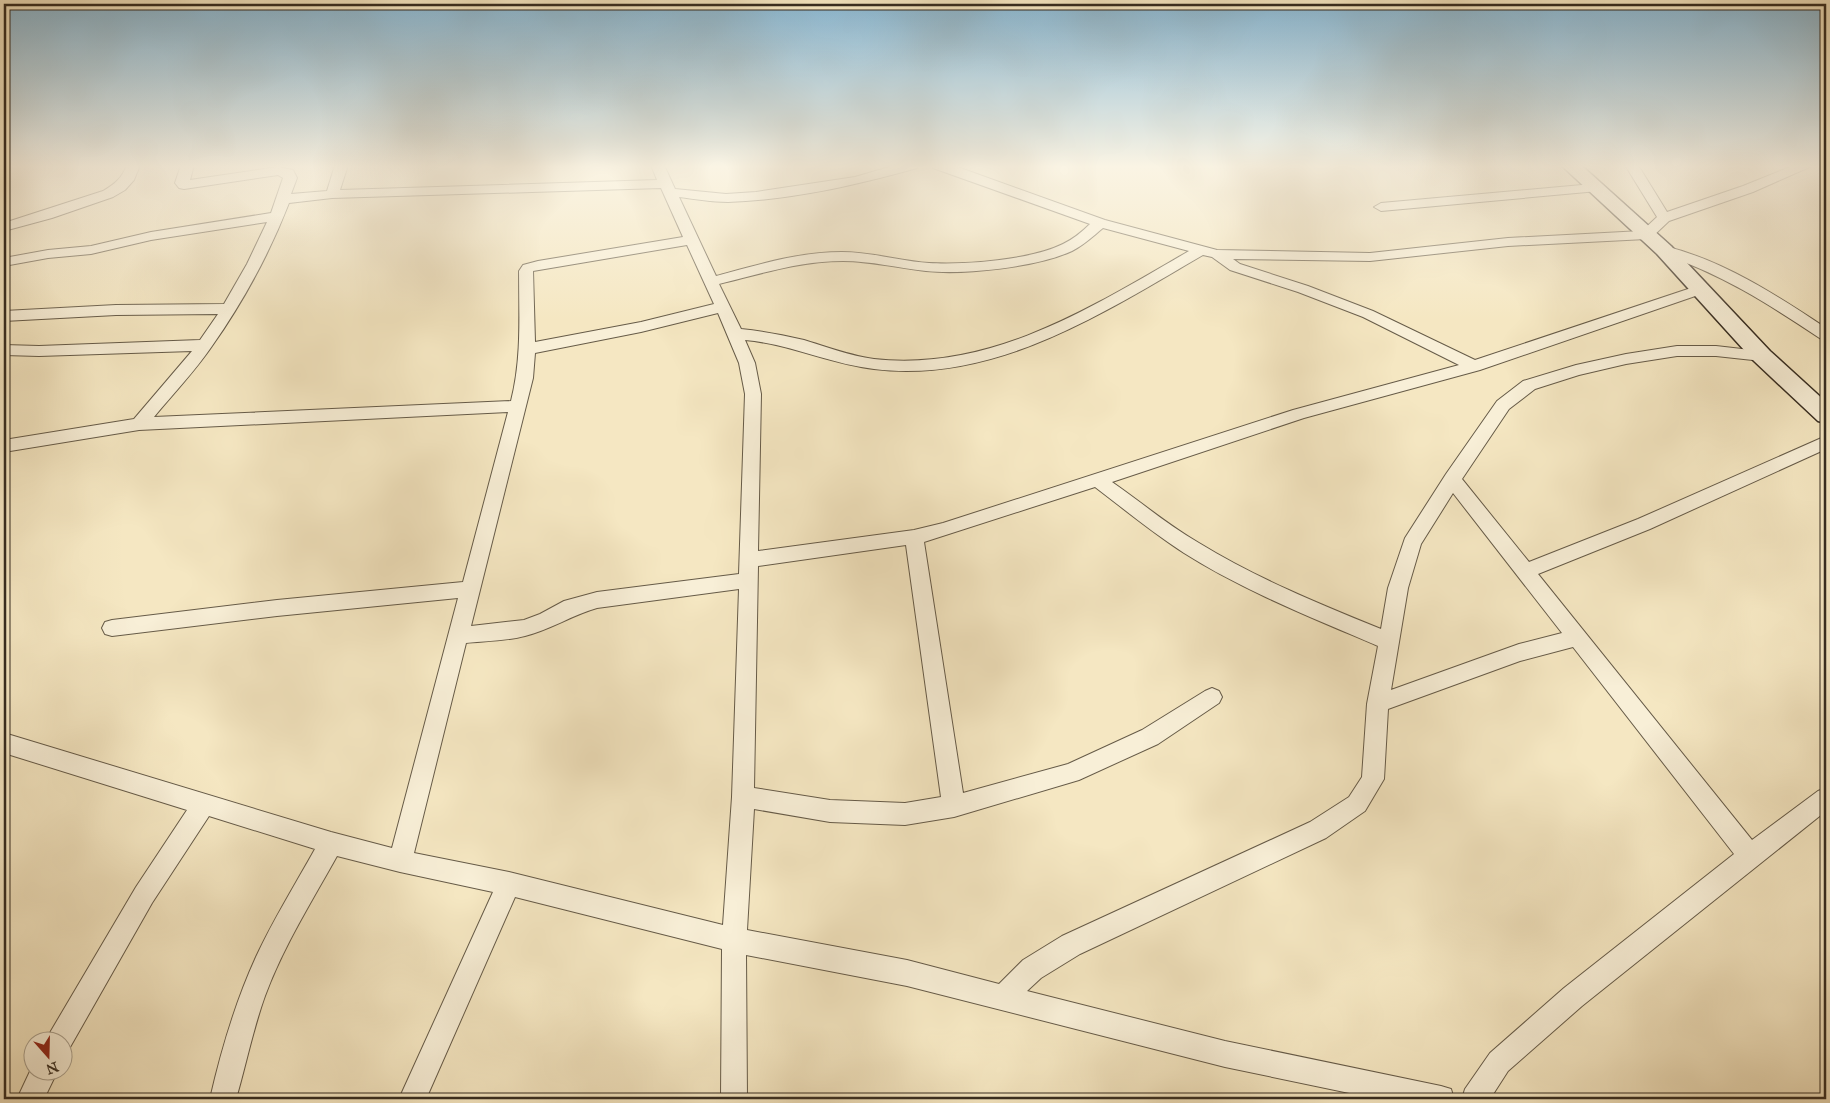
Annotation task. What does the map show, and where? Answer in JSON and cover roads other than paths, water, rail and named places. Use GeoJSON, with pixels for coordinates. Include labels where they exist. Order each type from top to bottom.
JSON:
{"type":"FeatureCollection","features":[{"type":"Feature","properties":{"kind":"street"},"geometry":{"type":"LineString","coordinates":[[4,227],[42,216]]}},
{"type":"Feature","properties":{"kind":"street"},"geometry":{"type":"LineString","coordinates":[[4,262],[48,254],[91,250],[167,233],[275,216]]}},
{"type":"Feature","properties":{"kind":"street"},"geometry":{"type":"LineString","coordinates":[[139,424],[205,345],[228,309],[278,216]]}},
{"type":"Feature","properties":{"kind":"street"},"geometry":{"type":"LineString","coordinates":[[680,216],[735,334],[747,364],[753,394],[743,796],[734,940],[734,1099]]}},
{"type":"Feature","properties":{"kind":"street"},"geometry":{"type":"LineString","coordinates":[[1081,216],[1209,252],[1296,257],[1370,257],[1508,242],[1646,234],[1664,218],[1668,216]]}},
{"type":"Feature","properties":{"kind":"street"},"geometry":{"type":"LineString","coordinates":[[1626,216],[1664,250],[1762,356],[1826,415]]}},
{"type":"Feature","properties":{"kind":"street"},"geometry":{"type":"LineString","coordinates":[[710,282],[788,262],[831,257],[894,261],[929,267],[966,266],[1047,256],[1066,249],[1100,223]]}},
{"type":"Feature","properties":{"kind":"street"},"geometry":{"type":"LineString","coordinates":[[400,860],[525,378],[527,349],[526,271],[528,268],[538,264],[690,240]]}},
{"type":"Feature","properties":{"kind":"street"},"geometry":{"type":"LineString","coordinates":[[1664,250],[1690,258],[1740,280],[1826,335]]}},
{"type":"Feature","properties":{"kind":"street"},"geometry":{"type":"LineString","coordinates":[[735,334],[789,341],[843,359],[876,364],[922,366],[960,362],[996,354],[1023,344],[1209,252]]}},
{"type":"Feature","properties":{"kind":"street"},"geometry":{"type":"LineString","coordinates":[[1209,252],[1235,267],[1303,289],[1368,314],[1474,366]]}},
{"type":"Feature","properties":{"kind":"street"},"geometry":{"type":"LineString","coordinates":[[750,560],[914,537],[998,513],[1096,479],[1299,414],[1474,366],[1699,290]]}},
{"type":"Feature","properties":{"kind":"street"},"geometry":{"type":"LineString","coordinates":[[527,349],[641,327],[723,307]]}},
{"type":"Feature","properties":{"kind":"street"},"geometry":{"type":"LineString","coordinates":[[4,316],[145,308],[228,309]]}},
{"type":"Feature","properties":{"kind":"street"},"geometry":{"type":"LineString","coordinates":[[4,350],[39,351],[205,345]]}},
{"type":"Feature","properties":{"kind":"street"},"geometry":{"type":"LineString","coordinates":[[1003,997],[1032,969],[1071,945],[1318,830],[1357,804],[1373,779],[1378,704],[1398,588],[1412,543],[1452,479],[1503,405],[1529,385],[1576,370],[1626,359],[1676,351],[1716,351],[1762,356]]}},
{"type":"Feature","properties":{"kind":"street"},"geometry":{"type":"LineString","coordinates":[[4,446],[139,424],[518,406]]}},
{"type":"Feature","properties":{"kind":"street"},"geometry":{"type":"LineString","coordinates":[[1526,571],[1644,524],[1826,442]]}},
{"type":"Feature","properties":{"kind":"street"},"geometry":{"type":"LineString","coordinates":[[1096,479],[1198,552],[1237,574],[1390,642]]}},
{"type":"Feature","properties":{"kind":"street"},"geometry":{"type":"LineString","coordinates":[[1452,479],[1750,856]]}},
{"type":"Feature","properties":{"kind":"street"},"geometry":{"type":"LineString","coordinates":[[914,537],[954,806]]}},
{"type":"Feature","properties":{"kind":"street"},"geometry":{"type":"LineString","coordinates":[[458,636],[524,628],[547,620],[571,607],[597,600],[748,580]]}},
{"type":"Feature","properties":{"kind":"street"},"geometry":{"type":"LineString","coordinates":[[112,628],[287,607],[471,589]]}},
{"type":"Feature","properties":{"kind":"street"},"geometry":{"type":"LineString","coordinates":[[1378,704],[1519,653],[1577,638]]}},
{"type":"Feature","properties":{"kind":"street"},"geometry":{"type":"LineString","coordinates":[[743,796],[830,811],[904,814],[954,806],[1071,773],[1150,737],[1212,697]]}},
{"type":"Feature","properties":{"kind":"street"},"geometry":{"type":"LineString","coordinates":[[4,743],[331,843],[509,884],[734,940],[907,973],[1225,1054],[1441,1099]]}},
{"type":"Feature","properties":{"kind":"street"},"geometry":{"type":"LineString","coordinates":[[1475,1099],[1499,1062],[1574,998],[1750,856],[1826,798]]}},
{"type":"Feature","properties":{"kind":"street"},"geometry":{"type":"LineString","coordinates":[[66,1030],[144,894],[204,804]]}},
{"type":"Feature","properties":{"kind":"street"},"geometry":{"type":"LineString","coordinates":[[223,1099],[242,1028],[257,984],[276,941],[331,843]]}},
{"type":"Feature","properties":{"kind":"street"},"geometry":{"type":"LineString","coordinates":[[412,1099],[509,884]]}},
{"type":"Feature","properties":{"kind":"street"},"geometry":{"type":"LineString","coordinates":[[30,1099],[39,1080]]}}]}
